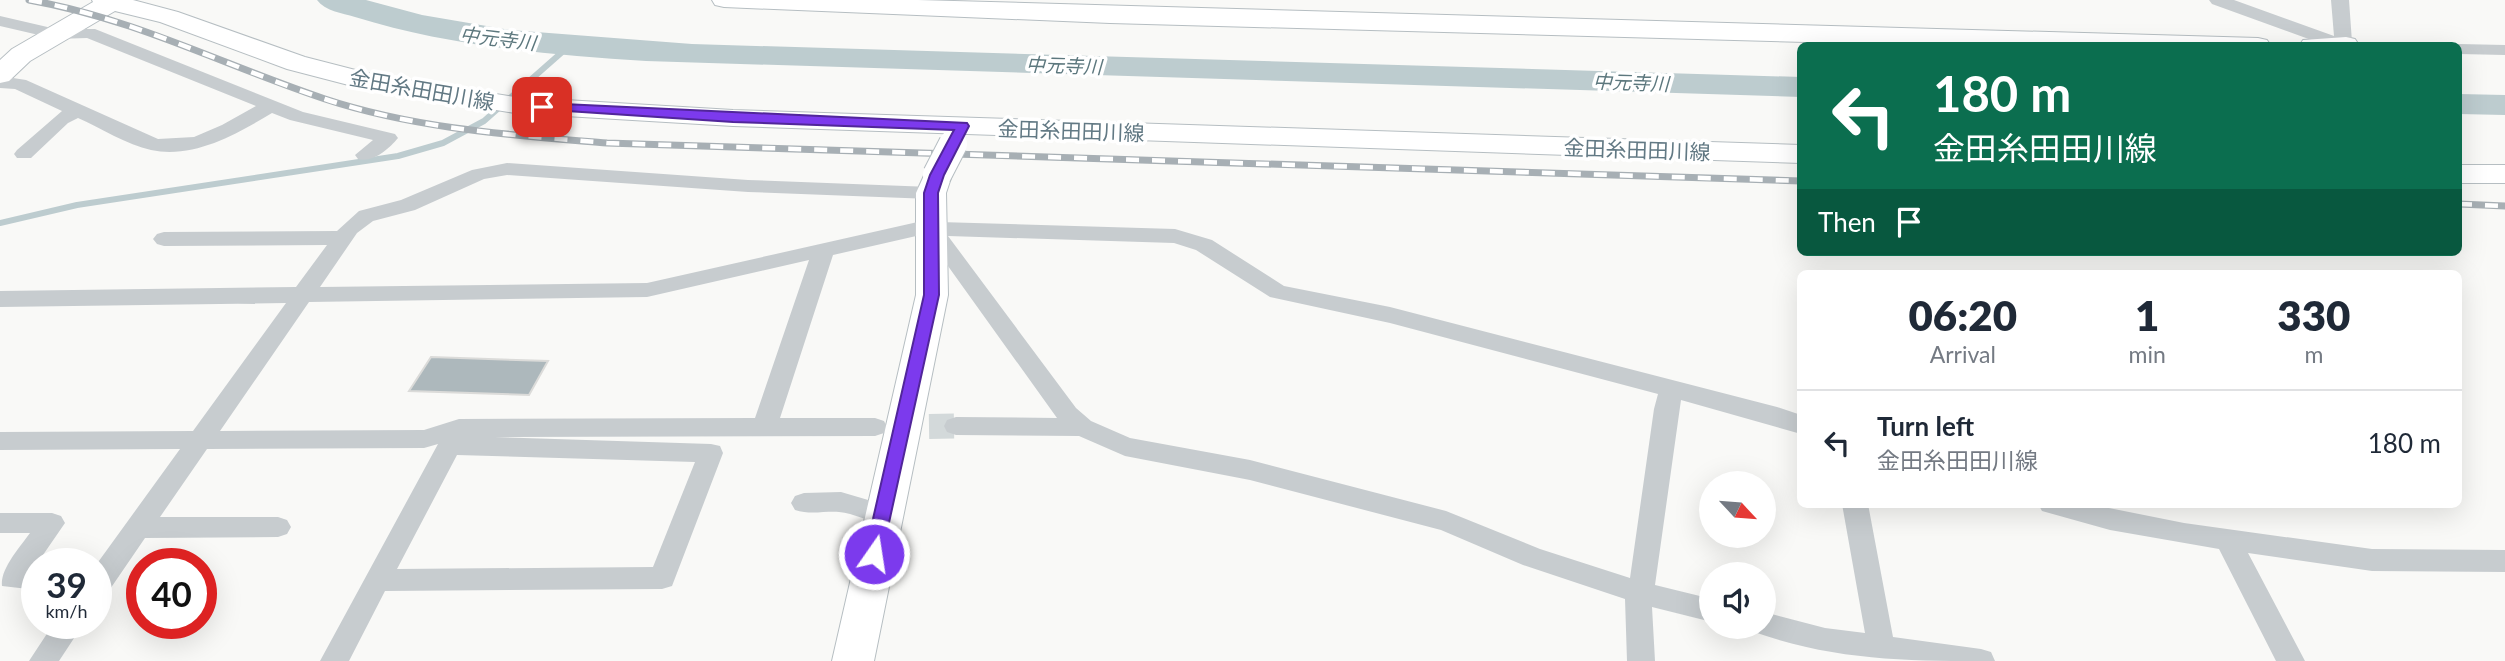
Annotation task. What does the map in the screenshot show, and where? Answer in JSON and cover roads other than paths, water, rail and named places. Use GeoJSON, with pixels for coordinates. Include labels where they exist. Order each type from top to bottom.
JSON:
{"type":"FeatureCollection","features":[{"type":"Feature","properties":{"kind":"street"},"geometry":{"type":"LineString","coordinates":[[724,0],[2125,42]]}},
{"type":"Feature","properties":{"kind":"street"},"geometry":{"type":"LineString","coordinates":[[2218,0],[2335,42]]}},
{"type":"Feature","properties":{"kind":"street"},"geometry":{"type":"LineString","coordinates":[[2340,0],[2346,42]]}},
{"type":"Feature","properties":{"kind":"street"},"geometry":{"type":"LineString","coordinates":[[0,75],[22,55],[108,1]]}},
{"type":"Feature","properties":{"kind":"street","name":"金田糸田田川線"},"geometry":{"type":"LineString","coordinates":[[108,1],[169,17],[296,63],[370,82],[514,105],[733,118],[946,160],[1797,154]]}},
{"type":"Feature","properties":{"kind":"street"},"geometry":{"type":"LineString","coordinates":[[0,21],[56,34],[89,33],[297,116],[388,138],[365,155]]}},
{"type":"Feature","properties":{"kind":"street"},"geometry":{"type":"LineString","coordinates":[[2462,49],[2505,51]]}},
{"type":"Feature","properties":{"kind":"street"},"geometry":{"type":"LineString","coordinates":[[0,82],[19,84],[154,145],[172,148],[224,134],[270,106]]}},
{"type":"Feature","properties":{"kind":"street"},"geometry":{"type":"LineString","coordinates":[[24,154],[61,119],[77,110]]}},
{"type":"Feature","properties":{"kind":"street"},"geometry":{"type":"LineString","coordinates":[[112,563],[342,238],[366,216],[408,205],[479,174],[507,169],[748,186],[946,160],[932,229],[932,295],[853,661]]}},
{"type":"Feature","properties":{"kind":"street"},"geometry":{"type":"LineString","coordinates":[[2462,172],[2505,174]]}},
{"type":"Feature","properties":{"kind":"street"},"geometry":{"type":"LineString","coordinates":[[0,299],[647,289],[931,226],[1067,414],[1082,427],[1125,447],[1250,470],[1447,520],[1532,557],[1638,592],[1699,608]]}},
{"type":"Feature","properties":{"kind":"street"},"geometry":{"type":"LineString","coordinates":[[932,229],[1174,236],[1204,245],[1278,292],[1390,315],[1672,388],[1797,424]]}},
{"type":"Feature","properties":{"kind":"street"},"geometry":{"type":"LineString","coordinates":[[164,239],[342,238]]}},
{"type":"Feature","properties":{"kind":"street"},"geometry":{"type":"LineString","coordinates":[[765,426],[823,252]]}},
{"type":"Feature","properties":{"kind":"street"},"geometry":{"type":"LineString","coordinates":[[1641,661],[1638,592],[1643,580],[1666,409],[1672,388]]}},
{"type":"Feature","properties":{"kind":"street"},"geometry":{"type":"LineString","coordinates":[[0,441],[424,439],[765,426],[875,427]]}},
{"type":"Feature","properties":{"kind":"street"},"geometry":{"type":"LineString","coordinates":[[956,426],[1082,427]]}},
{"type":"Feature","properties":{"kind":"street"},"geometry":{"type":"LineString","coordinates":[[334,661],[455,437]]}},
{"type":"Feature","properties":{"kind":"street"},"geometry":{"type":"LineString","coordinates":[[376,580],[663,578],[711,453],[455,437]]}},
{"type":"Feature","properties":{"kind":"street"},"geometry":{"type":"LineString","coordinates":[[804,503],[841,502],[883,514]]}},
{"type":"Feature","properties":{"kind":"street"},"geometry":{"type":"LineString","coordinates":[[1857,508],[1881,647]]}},
{"type":"Feature","properties":{"kind":"street"},"geometry":{"type":"LineString","coordinates":[[2066,508],[2110,520],[2372,560],[2505,561]]}},
{"type":"Feature","properties":{"kind":"street"},"geometry":{"type":"LineString","coordinates":[[0,523],[52,523],[34,548]]}},
{"type":"Feature","properties":{"kind":"street"},"geometry":{"type":"LineString","coordinates":[[137,528],[278,527]]}},
{"type":"Feature","properties":{"kind":"street"},"geometry":{"type":"LineString","coordinates":[[2227,539],[2291,661]]}},
{"type":"Feature","properties":{"kind":"street"},"geometry":{"type":"LineString","coordinates":[[21,566],[12,578],[21,578]]}},
{"type":"Feature","properties":{"kind":"street"},"geometry":{"type":"LineString","coordinates":[[1776,627],[1825,640],[1942,658],[1981,661]]}},
{"type":"Feature","properties":{"kind":"street"},"geometry":{"type":"LineString","coordinates":[[43,661],[59,639]]}},
{"type":"Feature","properties":{"kind":"waterway","name":"中元寺川"},"geometry":{"type":"LineString","coordinates":[[333,0],[377,14],[466,33],[555,44],[692,54],[1797,87]]}},
{"type":"Feature","properties":{"kind":"waterway"},"geometry":{"type":"LineString","coordinates":[[0,223],[77,205],[398,156],[443,143],[484,121],[569,46]]}},
{"type":"Feature","properties":{"kind":"waterway","name":"中元寺川"},"geometry":{"type":"LineString","coordinates":[[2462,104],[2505,105]]}},
{"type":"Feature","properties":{"kind":"tunnel"},"geometry":{"type":"LineString","coordinates":[[892,427],[956,426]]}},
{"type":"Feature","properties":{"kind":"railway"},"geometry":{"type":"LineString","coordinates":[[29,0],[68,8],[143,31],[287,86],[359,109],[429,124],[500,133],[607,143],[1797,181]]}},
{"type":"Feature","properties":{"kind":"railway"},"geometry":{"type":"LineString","coordinates":[[2462,204],[2505,206]]}}]}
